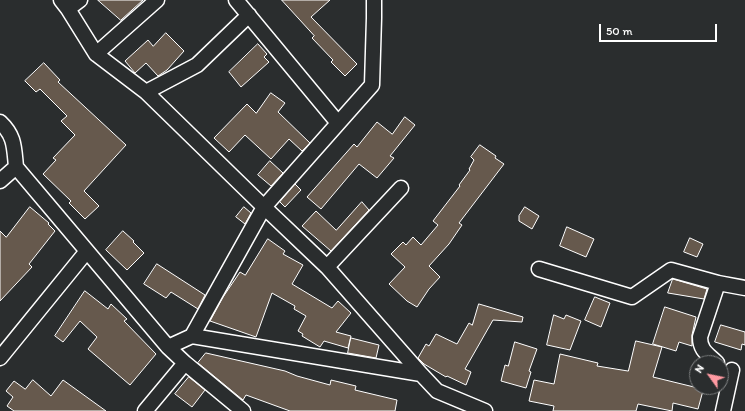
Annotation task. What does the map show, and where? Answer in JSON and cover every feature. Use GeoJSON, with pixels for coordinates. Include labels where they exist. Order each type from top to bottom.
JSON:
{"type":"FeatureCollection","features":[{"type":"Feature","properties":{"kind":"street"},"geometry":{"type":"LineString","coordinates":[[80,0],[64,4],[96,54],[146,92],[327,267],[420,374],[437,391],[485,411]]}},
{"type":"Feature","properties":{"kind":"street"},"geometry":{"type":"LineString","coordinates":[[96,54],[157,0]]}},
{"type":"Feature","properties":{"kind":"street"},"geometry":{"type":"LineString","coordinates":[[236,0],[338,123]]}},
{"type":"Feature","properties":{"kind":"street"},"geometry":{"type":"LineString","coordinates":[[192,336],[264,207],[372,85],[374,0]]}},
{"type":"Feature","properties":{"kind":"street"},"geometry":{"type":"LineString","coordinates":[[146,92],[197,65],[249,15]]}},
{"type":"Feature","properties":{"kind":"street"},"geometry":{"type":"LineString","coordinates":[[0,122],[12,136],[16,167],[168,347],[243,411]]}},
{"type":"Feature","properties":{"kind":"street"},"geometry":{"type":"LineString","coordinates":[[0,181],[16,167]]}},
{"type":"Feature","properties":{"kind":"street"},"geometry":{"type":"LineString","coordinates":[[327,267],[401,188]]}},
{"type":"Feature","properties":{"kind":"street"},"geometry":{"type":"LineString","coordinates":[[0,358],[87,251]]}},
{"type":"Feature","properties":{"kind":"street"},"geometry":{"type":"LineString","coordinates":[[539,269],[632,297],[671,270],[718,284],[745,288]]}},
{"type":"Feature","properties":{"kind":"street"},"geometry":{"type":"LineString","coordinates":[[708,355],[701,349],[700,337],[718,284]]}},
{"type":"Feature","properties":{"kind":"street"},"geometry":{"type":"LineString","coordinates":[[168,347],[192,336],[420,374]]}},
{"type":"Feature","properties":{"kind":"street"},"geometry":{"type":"LineString","coordinates":[[145,411],[185,363]]}},
{"type":"Feature","properties":{"kind":"street"},"geometry":{"type":"LineString","coordinates":[[723,411],[733,370]]}},
{"type":"Feature","properties":{"kind":"building"},"geometry":{"type":"Polygon","coordinates":[[[98,0],[143,0],[121,20],[98,0]]]}},
{"type":"Feature","properties":{"kind":"building"},"geometry":{"type":"Polygon","coordinates":[[[282,0],[330,0],[311,17],[357,64],[345,76],[331,62],[333,60],[312,38],[314,36],[282,0]]]}},
{"type":"Feature","properties":{"kind":"building"},"geometry":{"type":"Polygon","coordinates":[[[166,33],[184,51],[167,70],[158,76],[146,63],[135,73],[125,61],[148,40],[153,46],[166,33]]]}},
{"type":"Feature","properties":{"kind":"building"},"geometry":{"type":"Polygon","coordinates":[[[258,44],[267,54],[264,57],[269,62],[241,87],[229,72],[258,44]]]}},
{"type":"Feature","properties":{"kind":"building"},"geometry":{"type":"Polygon","coordinates":[[[44,63],[60,80],[58,82],[126,145],[84,191],[99,206],[85,219],[69,203],[71,201],[43,174],[56,160],[53,158],[75,135],[61,121],[67,116],[40,89],[36,92],[25,81],[44,63]]]}},
{"type":"Feature","properties":{"kind":"building"},"geometry":{"type":"Polygon","coordinates":[[[271,93],[285,103],[278,112],[310,143],[302,151],[289,139],[271,159],[245,135],[229,152],[214,138],[247,104],[256,113],[271,93]]]}},
{"type":"Feature","properties":{"kind":"building"},"geometry":{"type":"Polygon","coordinates":[[[405,117],[415,125],[390,156],[394,158],[377,178],[359,164],[321,209],[307,197],[354,144],[357,147],[377,122],[392,134],[405,117]]]}},
{"type":"Feature","properties":{"kind":"building"},"geometry":{"type":"Polygon","coordinates":[[[480,145],[496,156],[495,158],[504,164],[459,223],[462,225],[449,244],[429,266],[440,277],[429,289],[417,307],[407,301],[389,284],[405,267],[391,254],[403,242],[406,245],[413,237],[421,245],[438,225],[433,221],[460,186],[459,185],[470,170],[469,169],[474,160],[471,157],[480,145]]]}},
{"type":"Feature","properties":{"kind":"building"},"geometry":{"type":"Polygon","coordinates":[[[270,161],[283,173],[271,186],[258,175],[270,161]]]}},
{"type":"Feature","properties":{"kind":"building"},"geometry":{"type":"Polygon","coordinates":[[[295,184],[301,190],[285,207],[280,202],[295,184]]]}},
{"type":"Feature","properties":{"kind":"building"},"geometry":{"type":"Polygon","coordinates":[[[362,202],[369,210],[331,251],[302,226],[316,211],[336,230],[362,202]]]}},
{"type":"Feature","properties":{"kind":"building"},"geometry":{"type":"Polygon","coordinates":[[[30,207],[49,223],[48,224],[55,231],[29,264],[32,267],[0,301],[0,231],[6,237],[30,207]]]}},
{"type":"Feature","properties":{"kind":"building"},"geometry":{"type":"Polygon","coordinates":[[[244,207],[251,213],[245,224],[236,217],[244,207]]]}},
{"type":"Feature","properties":{"kind":"building"},"geometry":{"type":"Polygon","coordinates":[[[525,207],[539,216],[532,229],[519,221],[519,216],[525,207]]]}},
{"type":"Feature","properties":{"kind":"building"},"geometry":{"type":"Polygon","coordinates":[[[567,227],[594,239],[586,257],[560,246],[567,227]]]}},
{"type":"Feature","properties":{"kind":"building"},"geometry":{"type":"Polygon","coordinates":[[[123,231],[144,253],[127,270],[106,250],[123,231]]]}},
{"type":"Feature","properties":{"kind":"building"},"geometry":{"type":"Polygon","coordinates":[[[690,238],[703,244],[697,257],[684,252],[690,238]]]}},
{"type":"Feature","properties":{"kind":"building"},"geometry":{"type":"Polygon","coordinates":[[[268,239],[285,251],[283,254],[303,265],[292,284],[332,308],[338,301],[351,313],[336,332],[351,336],[348,348],[324,341],[320,347],[302,336],[303,334],[298,331],[306,316],[294,309],[295,306],[272,293],[256,337],[210,321],[223,297],[240,272],[245,275],[268,239]]]}},
{"type":"Feature","properties":{"kind":"building"},"geometry":{"type":"Polygon","coordinates":[[[157,264],[205,295],[198,309],[171,292],[166,298],[144,284],[157,264]]]}},
{"type":"Feature","properties":{"kind":"building"},"geometry":{"type":"Polygon","coordinates":[[[673,279],[707,289],[704,299],[668,293],[673,279]]]}},
{"type":"Feature","properties":{"kind":"building"},"geometry":{"type":"Polygon","coordinates":[[[85,291],[108,309],[111,304],[127,319],[124,321],[156,354],[130,385],[88,349],[97,337],[80,321],[63,342],[55,336],[85,291]]]}},
{"type":"Feature","properties":{"kind":"building"},"geometry":{"type":"Polygon","coordinates":[[[595,297],[610,303],[601,327],[585,320],[595,297]]]}},
{"type":"Feature","properties":{"kind":"building"},"geometry":{"type":"Polygon","coordinates":[[[479,304],[523,317],[522,322],[493,320],[465,369],[471,372],[466,385],[447,376],[446,377],[424,364],[418,358],[426,344],[429,346],[436,334],[457,344],[469,323],[472,325],[479,304]]]}},
{"type":"Feature","properties":{"kind":"building"},"geometry":{"type":"Polygon","coordinates":[[[665,307],[696,317],[692,335],[692,346],[679,342],[676,351],[653,344],[665,307]]]}},
{"type":"Feature","properties":{"kind":"building"},"geometry":{"type":"Polygon","coordinates":[[[554,315],[564,319],[566,315],[581,321],[570,350],[547,345],[554,315]]]}},
{"type":"Feature","properties":{"kind":"building"},"geometry":{"type":"Polygon","coordinates":[[[721,325],[745,332],[745,345],[742,344],[741,350],[715,342],[721,325]]]}},
{"type":"Feature","properties":{"kind":"building"},"geometry":{"type":"Polygon","coordinates":[[[351,338],[379,345],[376,358],[348,353],[351,338]]]}},
{"type":"Feature","properties":{"kind":"building"},"geometry":{"type":"Polygon","coordinates":[[[636,341],[662,347],[653,377],[689,386],[689,395],[702,395],[698,409],[673,403],[672,411],[638,404],[636,411],[553,411],[554,406],[529,401],[534,380],[554,384],[560,354],[598,363],[597,366],[628,371],[636,341]]]}},
{"type":"Feature","properties":{"kind":"building"},"geometry":{"type":"Polygon","coordinates":[[[515,342],[537,349],[529,371],[531,372],[526,388],[501,381],[505,365],[508,366],[515,342]]]}},
{"type":"Feature","properties":{"kind":"building"},"geometry":{"type":"Polygon","coordinates":[[[206,353],[285,371],[297,376],[330,385],[331,380],[356,386],[355,390],[397,400],[395,411],[290,411],[246,395],[243,400],[198,363],[206,353]]]}},
{"type":"Feature","properties":{"kind":"building"},"geometry":{"type":"Polygon","coordinates":[[[189,377],[205,390],[192,407],[175,394],[189,377]]]}},
{"type":"Feature","properties":{"kind":"building"},"geometry":{"type":"Polygon","coordinates":[[[33,380],[51,396],[63,380],[106,411],[14,411],[7,406],[13,397],[6,391],[14,381],[25,389],[33,380]]]}}]}
